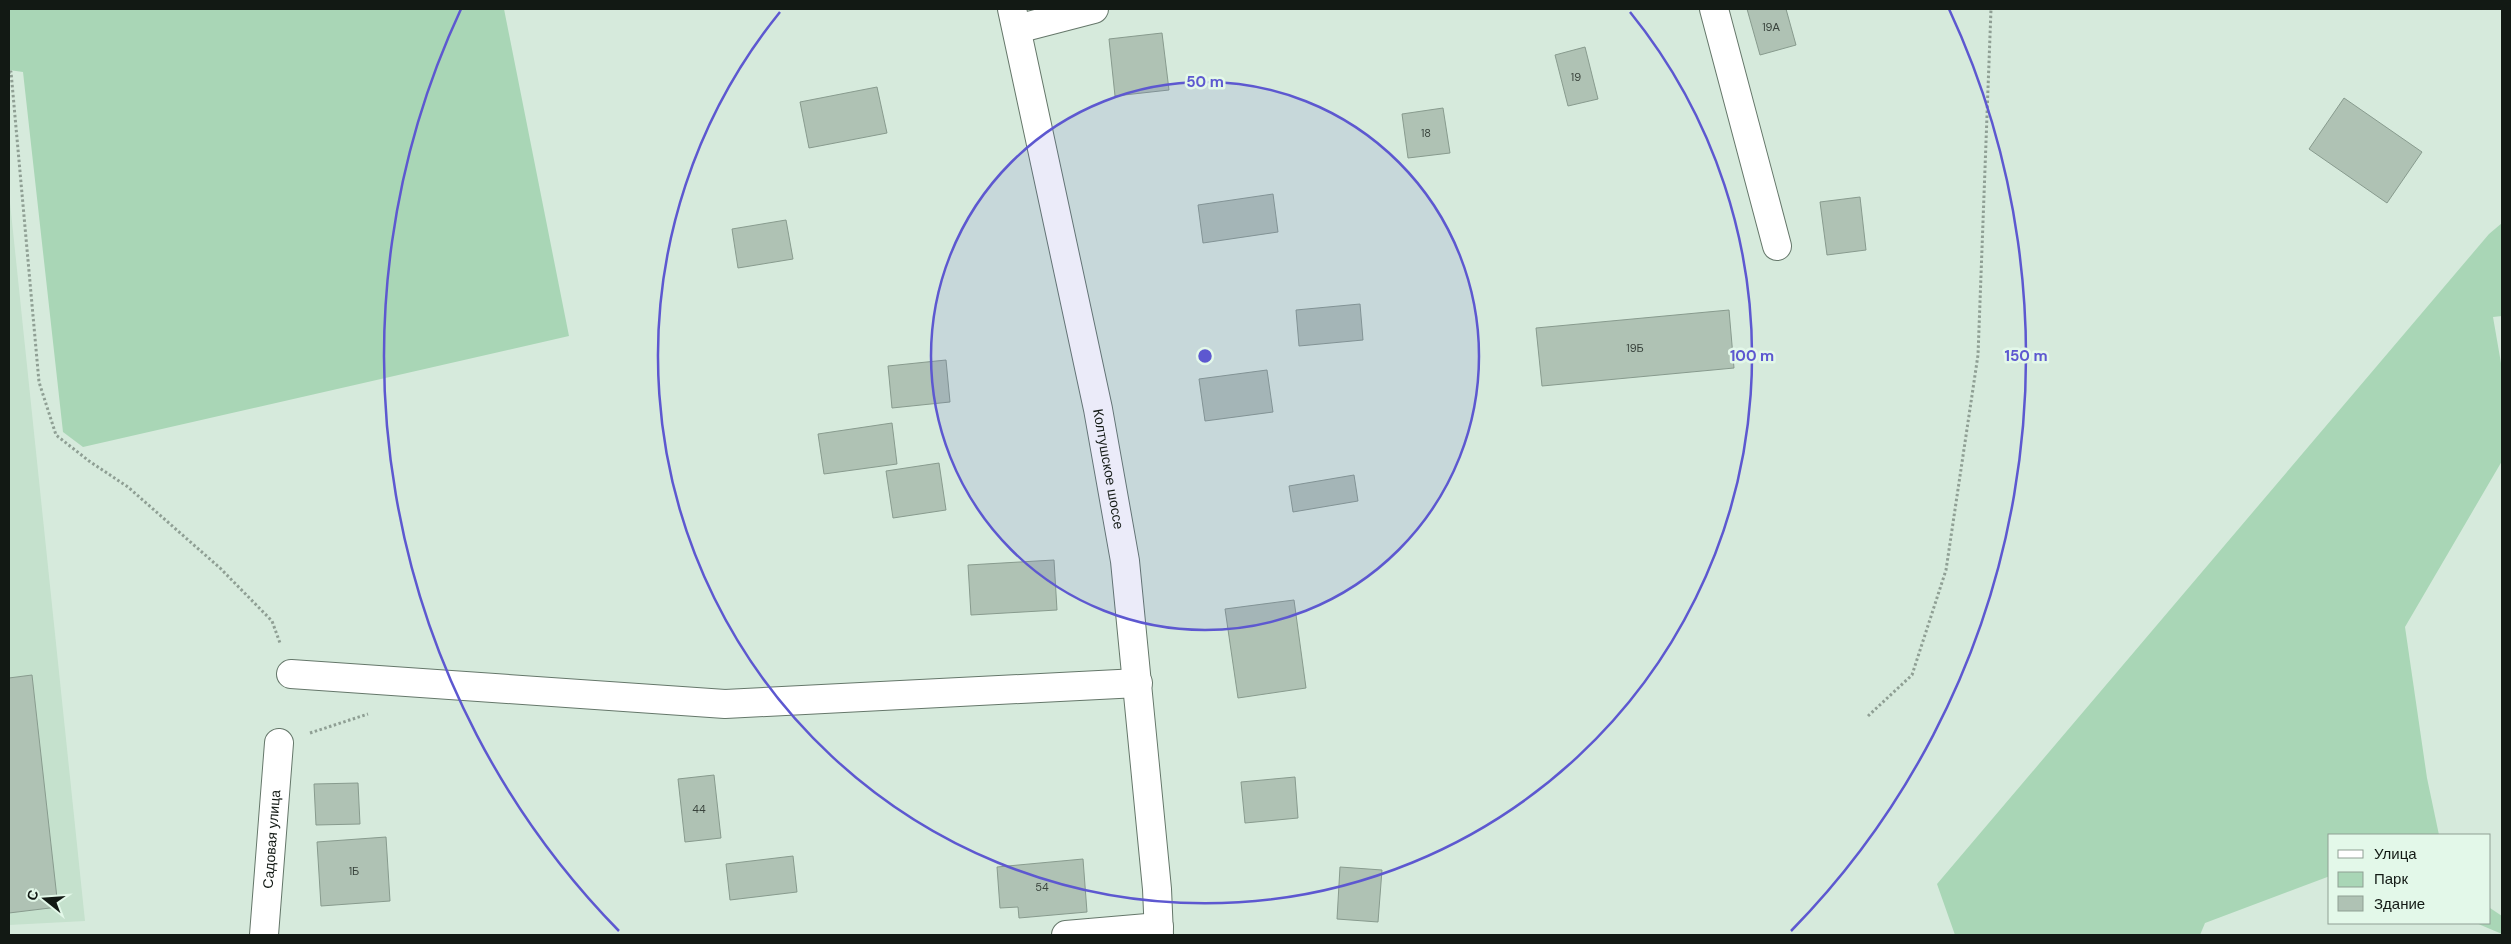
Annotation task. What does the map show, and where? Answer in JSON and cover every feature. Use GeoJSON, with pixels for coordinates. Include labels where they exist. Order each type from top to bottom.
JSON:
{"type":"FeatureCollection","features":[{"type":"Feature","properties":{"kind":"main road"},"geometry":{"type":"LineString","coordinates":[[1015,19],[1094,9]]}},
{"type":"Feature","properties":{"kind":"main road"},"geometry":{"type":"LineString","coordinates":[[1714,9],[1777,246]]}},
{"type":"Feature","properties":{"kind":"main road","name":"Колтушское шоссе"},"geometry":{"type":"LineString","coordinates":[[1015,19],[1098,409],[1125,561],[1158,889],[1159,931]]}},
{"type":"Feature","properties":{"kind":"main road"},"geometry":{"type":"LineString","coordinates":[[291,674],[725,704],[1138,683]]}},
{"type":"Feature","properties":{"kind":"main road","name":"Садовая улица"},"geometry":{"type":"LineString","coordinates":[[264,935],[279,743]]}},
{"type":"Feature","properties":{"kind":"main road"},"geometry":{"type":"LineString","coordinates":[[1066,935],[1159,931]]}},
{"type":"Feature","properties":{"kind":"path"},"geometry":{"type":"LineString","coordinates":[[1868,716],[1912,674],[1946,570],[1978,355],[1991,9]]}},
{"type":"Feature","properties":{"kind":"path"},"geometry":{"type":"LineString","coordinates":[[9,72],[11,72],[40,382],[56,435],[89,461],[128,487],[220,568],[272,621],[291,674]]}},
{"type":"Feature","properties":{"kind":"path"},"geometry":{"type":"LineString","coordinates":[[279,743],[380,710],[392,680]]}},
{"type":"Feature","properties":{"kind":"shaded area"},"geometry":{"type":"Polygon","coordinates":[[[9,193],[85,921],[9,925],[9,193]]]}},
{"type":"Feature","properties":{"kind":"green space"},"geometry":{"type":"Polygon","coordinates":[[[9,9],[504,9],[569,336],[83,447],[63,432],[23,72],[9,70],[9,9]]]}},
{"type":"Feature","properties":{"kind":"green space"},"geometry":{"type":"Polygon","coordinates":[[[2502,223],[2502,316],[2493,317],[2502,369],[2502,461],[2405,627],[2427,778],[2439,834],[2328,834],[2328,877],[2205,923],[2200,935],[1955,935],[1937,884],[2489,234],[2502,223]]]}},
{"type":"Feature","properties":{"kind":"green space"},"geometry":{"type":"Polygon","coordinates":[[[2491,909],[2502,916],[2502,934],[2478,924],[2491,924],[2491,909]]]}},
{"type":"Feature","properties":{"kind":"building"},"geometry":{"type":"Polygon","coordinates":[[[1747,9],[1786,9],[1796,45],[1760,55],[1747,9]]]}},
{"type":"Feature","properties":{"kind":"building"},"geometry":{"type":"Polygon","coordinates":[[[1162,33],[1169,90],[1115,96],[1109,39],[1162,33]]]}},
{"type":"Feature","properties":{"kind":"building"},"geometry":{"type":"Polygon","coordinates":[[[1585,47],[1598,99],[1568,106],[1555,55],[1585,47]]]}},
{"type":"Feature","properties":{"kind":"building"},"geometry":{"type":"Polygon","coordinates":[[[877,87],[887,133],[809,148],[800,102],[877,87]]]}},
{"type":"Feature","properties":{"kind":"building"},"geometry":{"type":"Polygon","coordinates":[[[2344,98],[2422,152],[2387,203],[2309,149],[2344,98]]]}},
{"type":"Feature","properties":{"kind":"building"},"geometry":{"type":"Polygon","coordinates":[[[1443,108],[1450,153],[1408,158],[1402,114],[1443,108]]]}},
{"type":"Feature","properties":{"kind":"building"},"geometry":{"type":"Polygon","coordinates":[[[1273,194],[1278,232],[1203,243],[1198,205],[1273,194]]]}},
{"type":"Feature","properties":{"kind":"building"},"geometry":{"type":"Polygon","coordinates":[[[1860,197],[1866,250],[1827,255],[1820,202],[1860,197]]]}},
{"type":"Feature","properties":{"kind":"building"},"geometry":{"type":"Polygon","coordinates":[[[786,220],[793,259],[738,268],[732,229],[786,220]]]}},
{"type":"Feature","properties":{"kind":"building"},"geometry":{"type":"Polygon","coordinates":[[[1360,304],[1363,340],[1299,346],[1296,310],[1360,304]]]}},
{"type":"Feature","properties":{"kind":"building"},"geometry":{"type":"Polygon","coordinates":[[[1729,310],[1734,368],[1542,386],[1536,328],[1729,310]]]}},
{"type":"Feature","properties":{"kind":"building"},"geometry":{"type":"Polygon","coordinates":[[[946,360],[950,402],[892,408],[888,366],[946,360]]]}},
{"type":"Feature","properties":{"kind":"building"},"geometry":{"type":"Polygon","coordinates":[[[1267,370],[1273,412],[1205,421],[1199,379],[1267,370]]]}},
{"type":"Feature","properties":{"kind":"building"},"geometry":{"type":"Polygon","coordinates":[[[892,423],[897,464],[824,474],[818,434],[892,423]]]}},
{"type":"Feature","properties":{"kind":"building"},"geometry":{"type":"Polygon","coordinates":[[[939,463],[946,510],[893,518],[886,471],[939,463]]]}},
{"type":"Feature","properties":{"kind":"building"},"geometry":{"type":"Polygon","coordinates":[[[1354,475],[1358,501],[1293,512],[1289,486],[1354,475]]]}},
{"type":"Feature","properties":{"kind":"building"},"geometry":{"type":"Polygon","coordinates":[[[1054,560],[1057,610],[971,615],[968,565],[1054,560]]]}},
{"type":"Feature","properties":{"kind":"building"},"geometry":{"type":"Polygon","coordinates":[[[1294,600],[1306,688],[1238,698],[1225,609],[1294,600]]]}},
{"type":"Feature","properties":{"kind":"building"},"geometry":{"type":"Polygon","coordinates":[[[32,675],[58,907],[9,913],[9,678],[32,675]]]}},
{"type":"Feature","properties":{"kind":"building"},"geometry":{"type":"Polygon","coordinates":[[[714,775],[721,838],[685,842],[678,779],[714,775]]]}},
{"type":"Feature","properties":{"kind":"building"},"geometry":{"type":"Polygon","coordinates":[[[1295,777],[1298,818],[1245,823],[1241,782],[1295,777]]]}},
{"type":"Feature","properties":{"kind":"building"},"geometry":{"type":"Polygon","coordinates":[[[358,783],[360,824],[316,825],[314,784],[358,783]]]}},
{"type":"Feature","properties":{"kind":"building"},"geometry":{"type":"Polygon","coordinates":[[[386,837],[390,901],[321,906],[317,842],[386,837]]]}},
{"type":"Feature","properties":{"kind":"building"},"geometry":{"type":"Polygon","coordinates":[[[793,856],[797,892],[730,900],[726,864],[793,856]]]}},
{"type":"Feature","properties":{"kind":"building"},"geometry":{"type":"Polygon","coordinates":[[[1083,859],[1087,912],[1019,918],[1018,907],[1000,908],[997,867],[1083,859]]]}},
{"type":"Feature","properties":{"kind":"building"},"geometry":{"type":"Polygon","coordinates":[[[1340,867],[1382,870],[1378,922],[1337,919],[1340,867]]]}}]}
